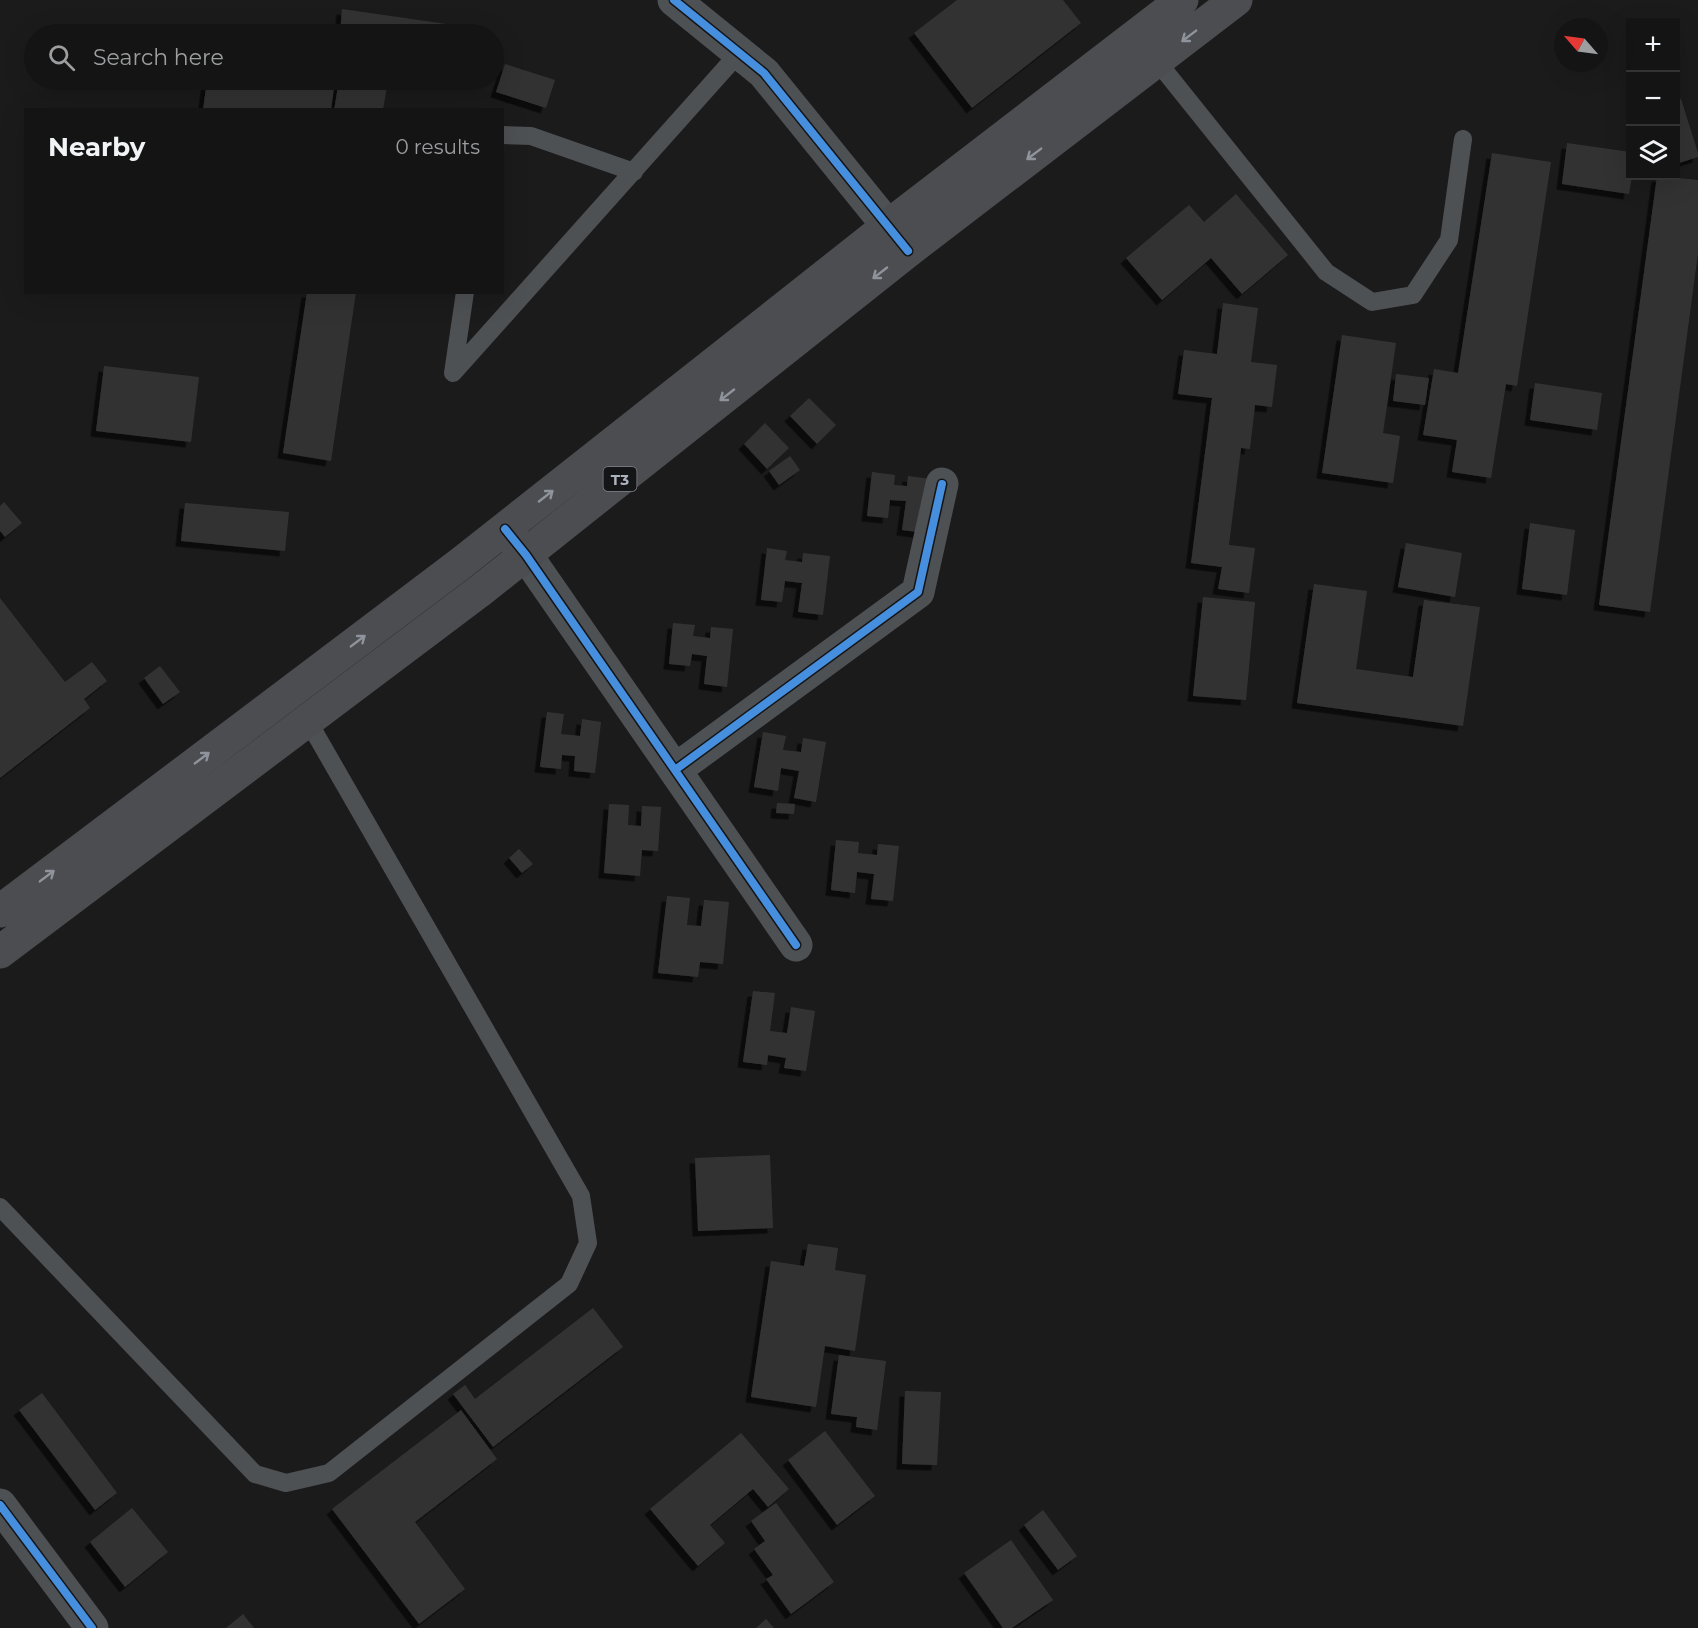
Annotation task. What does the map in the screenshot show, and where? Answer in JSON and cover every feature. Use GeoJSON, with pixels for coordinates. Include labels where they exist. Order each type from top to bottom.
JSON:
{"type":"FeatureCollection","features":[{"type":"Feature","properties":{"kind":"highway","name":"T3"},"geometry":{"type":"LineString","coordinates":[[0,911],[505,529],[888,226],[1182,0]]}},
{"type":"Feature","properties":{"kind":"highway","name":"T3"},"geometry":{"type":"LineString","coordinates":[[0,952],[526,555],[908,251],[1236,0]]}},
{"type":"Feature","properties":{"kind":"street"},"geometry":{"type":"LineString","coordinates":[[674,0],[764,73],[908,251]]}},
{"type":"Feature","properties":{"kind":"street"},"geometry":{"type":"LineString","coordinates":[[675,770],[918,592],[942,484]]}},
{"type":"Feature","properties":{"kind":"street"},"geometry":{"type":"LineString","coordinates":[[505,529],[526,555],[796,945]]}},
{"type":"Feature","properties":{"kind":"street"},"geometry":{"type":"LineString","coordinates":[[0,1504],[92,1628]]}},
{"type":"Feature","properties":{"kind":"lane"},"geometry":{"type":"LineString","coordinates":[[1137,34],[1156,61],[1326,273],[1372,302],[1413,295],[1449,240],[1463,139]]}},
{"type":"Feature","properties":{"kind":"lane"},"geometry":{"type":"LineString","coordinates":[[465,294],[453,374],[739,53]]}},
{"type":"Feature","properties":{"kind":"lane"},"geometry":{"type":"LineString","coordinates":[[504,135],[531,136],[634,172]]}},
{"type":"Feature","properties":{"kind":"lane"},"geometry":{"type":"LineString","coordinates":[[0,1207],[255,1474],[286,1483],[329,1473],[569,1284],[588,1244],[581,1196],[309,720],[288,694]]}},
{"type":"Feature","properties":{"kind":"building"},"geometry":{"type":"Polygon","coordinates":[[[957,0],[1063,0],[1081,23],[972,108],[914,33],[957,0]]]}},
{"type":"Feature","properties":{"kind":"building"},"geometry":{"type":"Polygon","coordinates":[[[342,9],[446,24],[341,24],[342,9]]]}},
{"type":"Feature","properties":{"kind":"building"},"geometry":{"type":"Polygon","coordinates":[[[505,64],[555,80],[546,108],[496,92],[504,90],[505,64]]]}},
{"type":"Feature","properties":{"kind":"building"},"geometry":{"type":"Polygon","coordinates":[[[206,90],[334,90],[331,108],[203,108],[206,90]]]}},
{"type":"Feature","properties":{"kind":"building"},"geometry":{"type":"Polygon","coordinates":[[[337,90],[386,90],[383,108],[334,108],[337,90]]]}},
{"type":"Feature","properties":{"kind":"building"},"geometry":{"type":"Polygon","coordinates":[[[1680,99],[1698,157],[1680,163],[1680,126],[1680,99]]]}},
{"type":"Feature","properties":{"kind":"building"},"geometry":{"type":"Polygon","coordinates":[[[1567,143],[1626,151],[1626,180],[1631,180],[1629,194],[1562,184],[1567,143]]]}},
{"type":"Feature","properties":{"kind":"building"},"geometry":{"type":"Polygon","coordinates":[[[1492,153],[1551,162],[1517,386],[1506,384],[1491,478],[1452,472],[1457,440],[1423,435],[1434,369],[1458,373],[1492,153]]]}},
{"type":"Feature","properties":{"kind":"building"},"geometry":{"type":"Polygon","coordinates":[[[1656,180],[1698,180],[1698,253],[1650,612],[1599,605],[1656,180]]]}},
{"type":"Feature","properties":{"kind":"building"},"geometry":{"type":"Polygon","coordinates":[[[1236,194],[1288,255],[1242,294],[1211,258],[1162,300],[1126,258],[1189,205],[1204,222],[1236,194]]]}},
{"type":"Feature","properties":{"kind":"building"},"geometry":{"type":"Polygon","coordinates":[[[307,294],[356,294],[331,461],[283,453],[307,294]]]}},
{"type":"Feature","properties":{"kind":"building"},"geometry":{"type":"Polygon","coordinates":[[[1223,303],[1258,308],[1251,362],[1277,365],[1272,407],[1255,405],[1250,449],[1241,448],[1229,545],[1255,548],[1249,593],[1218,589],[1222,567],[1191,563],[1212,398],[1178,394],[1184,350],[1217,354],[1223,303]]]}},
{"type":"Feature","properties":{"kind":"building"},"geometry":{"type":"Polygon","coordinates":[[[1342,335],[1396,343],[1383,433],[1400,436],[1393,483],[1322,473],[1342,335]]]}},
{"type":"Feature","properties":{"kind":"building"},"geometry":{"type":"Polygon","coordinates":[[[104,366],[199,377],[191,442],[96,431],[104,366]]]}},
{"type":"Feature","properties":{"kind":"building"},"geometry":{"type":"Polygon","coordinates":[[[1396,374],[1429,378],[1425,405],[1393,401],[1396,374]]]}},
{"type":"Feature","properties":{"kind":"building"},"geometry":{"type":"Polygon","coordinates":[[[1535,383],[1602,393],[1597,430],[1530,420],[1535,383]]]}},
{"type":"Feature","properties":{"kind":"building"},"geometry":{"type":"Polygon","coordinates":[[[809,398],[836,425],[817,444],[790,416],[809,398]]]}},
{"type":"Feature","properties":{"kind":"building"},"geometry":{"type":"Polygon","coordinates":[[[765,423],[789,448],[767,469],[744,444],[765,423]]]}},
{"type":"Feature","properties":{"kind":"building"},"geometry":{"type":"Polygon","coordinates":[[[790,456],[800,470],[779,485],[769,471],[790,456]]]}},
{"type":"Feature","properties":{"kind":"building"},"geometry":{"type":"Polygon","coordinates":[[[872,472],[895,475],[894,485],[907,486],[908,476],[931,479],[925,533],[902,530],[906,501],[890,500],[888,518],[867,516],[872,472]]]}},
{"type":"Feature","properties":{"kind":"building"},"geometry":{"type":"Polygon","coordinates":[[[4,502],[22,523],[5,537],[0,531],[0,506],[4,502]]]}},
{"type":"Feature","properties":{"kind":"building"},"geometry":{"type":"Polygon","coordinates":[[[185,503],[289,512],[285,551],[181,541],[185,503]]]}},
{"type":"Feature","properties":{"kind":"building"},"geometry":{"type":"Polygon","coordinates":[[[1530,523],[1575,530],[1567,595],[1522,589],[1530,523]]]}},
{"type":"Feature","properties":{"kind":"building"},"geometry":{"type":"Polygon","coordinates":[[[1406,543],[1462,553],[1455,597],[1398,587],[1406,543]]]}},
{"type":"Feature","properties":{"kind":"building"},"geometry":{"type":"Polygon","coordinates":[[[767,548],[787,551],[785,560],[802,562],[803,553],[830,556],[823,615],[798,612],[802,583],[785,581],[782,602],[761,600],[767,548]]]}},
{"type":"Feature","properties":{"kind":"building"},"geometry":{"type":"Polygon","coordinates":[[[1314,584],[1367,591],[1356,669],[1413,677],[1424,600],[1480,607],[1463,726],[1297,703],[1314,584]]]}},
{"type":"Feature","properties":{"kind":"building"},"geometry":{"type":"Polygon","coordinates":[[[1203,597],[1255,602],[1246,700],[1193,696],[1203,597]]]}},
{"type":"Feature","properties":{"kind":"building"},"geometry":{"type":"Polygon","coordinates":[[[0,598],[65,682],[92,662],[107,681],[84,699],[90,708],[0,778],[0,598]]]}},
{"type":"Feature","properties":{"kind":"building"},"geometry":{"type":"Polygon","coordinates":[[[673,623],[695,625],[693,636],[710,638],[711,627],[733,629],[727,687],[704,684],[707,656],[692,654],[690,666],[669,664],[673,623]]]}},
{"type":"Feature","properties":{"kind":"building"},"geometry":{"type":"Polygon","coordinates":[[[160,666],[180,692],[163,704],[144,678],[160,666]]]}},
{"type":"Feature","properties":{"kind":"building"},"geometry":{"type":"Polygon","coordinates":[[[547,712],[564,714],[561,734],[580,736],[582,719],[601,722],[595,773],[574,771],[575,756],[562,755],[561,769],[540,767],[547,712]]]}},
{"type":"Feature","properties":{"kind":"building"},"geometry":{"type":"Polygon","coordinates":[[[763,732],[786,736],[783,750],[801,752],[803,738],[826,742],[816,802],[794,798],[799,771],[781,768],[778,791],[754,787],[763,732]]]}},
{"type":"Feature","properties":{"kind":"building"},"geometry":{"type":"Polygon","coordinates":[[[777,803],[795,804],[794,814],[776,813],[777,803]]]}},
{"type":"Feature","properties":{"kind":"building"},"geometry":{"type":"Polygon","coordinates":[[[609,804],[629,805],[628,825],[641,826],[642,806],[661,807],[658,851],[642,850],[640,876],[604,873],[609,804]]]}},
{"type":"Feature","properties":{"kind":"building"},"geometry":{"type":"Polygon","coordinates":[[[836,840],[859,842],[858,853],[877,855],[878,844],[899,846],[893,901],[871,899],[874,874],[857,872],[855,893],[831,890],[836,840]]]}},
{"type":"Feature","properties":{"kind":"building"},"geometry":{"type":"Polygon","coordinates":[[[519,849],[533,864],[522,873],[509,858],[519,849]]]}},
{"type":"Feature","properties":{"kind":"building"},"geometry":{"type":"Polygon","coordinates":[[[667,896],[690,898],[687,925],[701,926],[704,900],[729,902],[723,964],[700,962],[698,977],[658,973],[667,896]]]}},
{"type":"Feature","properties":{"kind":"building"},"geometry":{"type":"Polygon","coordinates":[[[753,991],[775,993],[770,1031],[787,1033],[791,1007],[815,1011],[806,1071],[784,1068],[786,1058],[768,1055],[767,1065],[743,1062],[753,991]]]}},
{"type":"Feature","properties":{"kind":"building"},"geometry":{"type":"Polygon","coordinates":[[[770,1155],[773,1228],[698,1231],[695,1158],[770,1155]]]}},
{"type":"Feature","properties":{"kind":"building"},"geometry":{"type":"Polygon","coordinates":[[[808,1244],[838,1248],[835,1270],[866,1275],[855,1351],[825,1346],[816,1407],[751,1397],[771,1261],[804,1266],[808,1244]]]}},
{"type":"Feature","properties":{"kind":"building"},"geometry":{"type":"Polygon","coordinates":[[[593,1308],[623,1347],[493,1447],[453,1394],[465,1385],[475,1399],[593,1308]]]}},
{"type":"Feature","properties":{"kind":"building"},"geometry":{"type":"Polygon","coordinates":[[[839,1355],[886,1361],[877,1430],[856,1427],[857,1417],[831,1414],[839,1355]]]}},
{"type":"Feature","properties":{"kind":"building"},"geometry":{"type":"Polygon","coordinates":[[[905,1391],[941,1392],[937,1465],[902,1464],[905,1391]]]}},
{"type":"Feature","properties":{"kind":"building"},"geometry":{"type":"Polygon","coordinates":[[[42,1393],[117,1493],[95,1510],[19,1410],[42,1393]]]}},
{"type":"Feature","properties":{"kind":"building"},"geometry":{"type":"Polygon","coordinates":[[[461,1410],[497,1459],[415,1522],[465,1589],[419,1624],[332,1509],[461,1410]]]}},
{"type":"Feature","properties":{"kind":"building"},"geometry":{"type":"Polygon","coordinates":[[[825,1431],[875,1496],[837,1525],[788,1460],[825,1431]]]}},
{"type":"Feature","properties":{"kind":"building"},"geometry":{"type":"Polygon","coordinates":[[[741,1433],[789,1489],[768,1507],[753,1489],[710,1525],[725,1543],[698,1566],[650,1509],[741,1433]]]}},
{"type":"Feature","properties":{"kind":"building"},"geometry":{"type":"Polygon","coordinates":[[[776,1503],[834,1582],[791,1614],[766,1579],[773,1575],[754,1549],[765,1541],[751,1521],[776,1503]]]}},
{"type":"Feature","properties":{"kind":"building"},"geometry":{"type":"Polygon","coordinates":[[[132,1508],[168,1552],[125,1587],[90,1542],[132,1508]]]}},
{"type":"Feature","properties":{"kind":"building"},"geometry":{"type":"Polygon","coordinates":[[[1043,1510],[1077,1556],[1058,1570],[1024,1525],[1043,1510]]]}},
{"type":"Feature","properties":{"kind":"building"},"geometry":{"type":"Polygon","coordinates":[[[1011,1540],[1053,1600],[1012,1628],[1003,1628],[964,1573],[1011,1540]]]}},
{"type":"Feature","properties":{"kind":"building"},"geometry":{"type":"Polygon","coordinates":[[[243,1614],[254,1628],[226,1628],[243,1614]]]}},
{"type":"Feature","properties":{"kind":"building"},"geometry":{"type":"Polygon","coordinates":[[[766,1619],[774,1628],[756,1628],[766,1619]]]}},
{"type":"Feature","properties":{"kind":"cycle path"},"geometry":{"type":"LineString","coordinates":[[674,0],[764,73],[908,251]]}},
{"type":"Feature","properties":{"kind":"cycle path"},"geometry":{"type":"LineString","coordinates":[[675,770],[918,592],[942,484]]}},
{"type":"Feature","properties":{"kind":"cycle path"},"geometry":{"type":"LineString","coordinates":[[505,529],[526,555],[796,945]]}},
{"type":"Feature","properties":{"kind":"cycle path"},"geometry":{"type":"LineString","coordinates":[[0,1505],[92,1628]]}}]}
